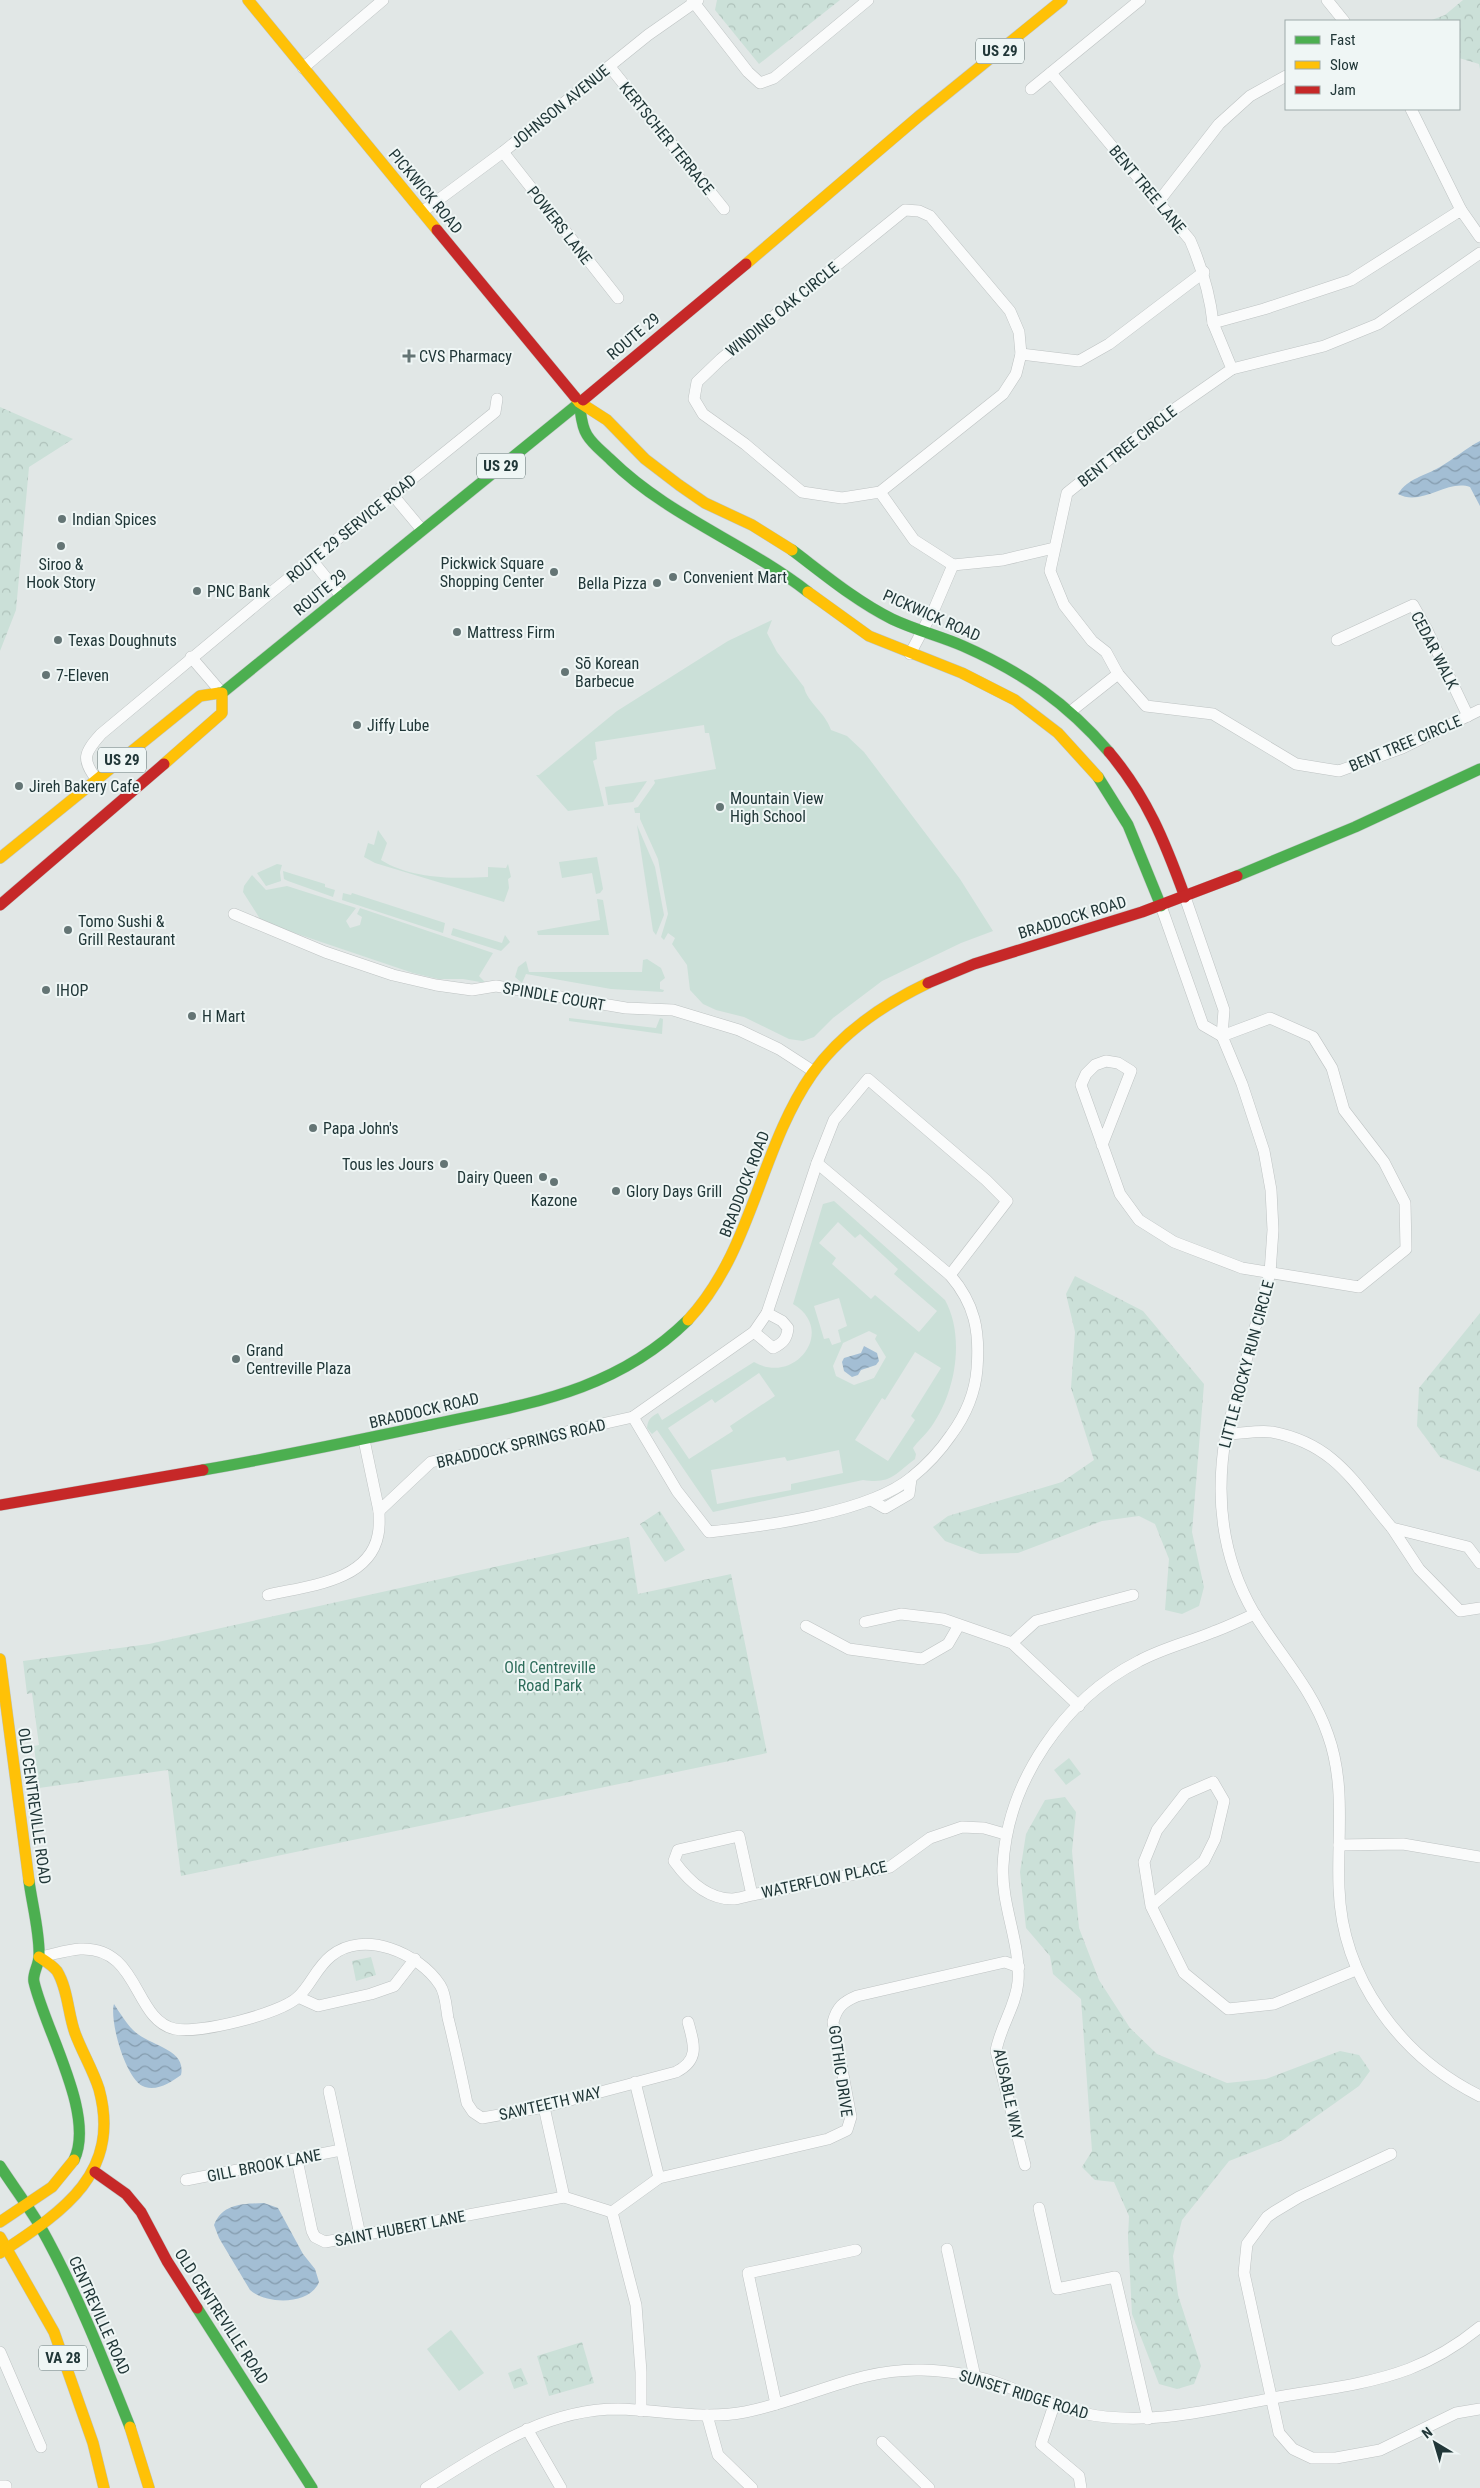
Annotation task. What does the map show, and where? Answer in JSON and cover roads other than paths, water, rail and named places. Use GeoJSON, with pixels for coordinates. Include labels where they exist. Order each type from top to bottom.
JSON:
{"type":"FeatureCollection","features":[{"type":"Feature","properties":{"kind":"main road","name":"PICKWICK ROAD"},"geometry":{"type":"LineString","coordinates":[[248,0],[579,402],[607,420],[645,459],[691,494],[752,525],[784,544],[858,599],[893,619],[963,646],[1013,670],[1052,696],[1087,726],[1122,767],[1142,795],[1168,850],[1185,897]]}},
{"type":"Feature","properties":{"kind":"main road","name":"ROUTE 29"},"geometry":{"type":"LineString","coordinates":[[0,858],[200,696],[222,693],[779,237],[1062,0]]}},
{"type":"Feature","properties":{"kind":"main road","name":"PICKWICK ROAD"},"geometry":{"type":"LineString","coordinates":[[579,402],[587,436],[631,481],[668,508],[771,566],[848,623],[870,636],[910,654],[951,668],[998,690],[1035,714],[1074,748],[1105,786],[1122,812],[1151,875],[1161,906]]}},
{"type":"Feature","properties":{"kind":"main road","name":"US 29"},"geometry":{"type":"LineString","coordinates":[[0,905],[216,720],[222,713],[222,693]]}},
{"type":"Feature","properties":{"kind":"main road","name":"BRADDOCK ROAD"},"geometry":{"type":"LineString","coordinates":[[0,1504],[194,1474],[364,1440],[550,1398],[582,1388],[622,1370],[672,1335],[706,1299],[729,1265],[749,1220],[781,1131],[794,1101],[813,1071],[856,1028],[885,1006],[922,986],[974,965],[1185,897],[1374,819],[1480,769]]}},
{"type":"Feature","properties":{"kind":"main road","name":"OLD CENTREVILLE ROAD"},"geometry":{"type":"LineString","coordinates":[[0,1659],[4,1725],[39,1957],[33,1980],[77,2108],[81,2133],[75,2159],[66,2173],[52,2187],[0,2222]]}},
{"type":"Feature","properties":{"kind":"main road"},"geometry":{"type":"LineString","coordinates":[[3,2250],[77,2197],[95,2172],[104,2128],[98,2089],[73,2026],[56,1971],[39,1957]]}},
{"type":"Feature","properties":{"kind":"main road","name":"CENTREVILLE ROAD"},"geometry":{"type":"LineString","coordinates":[[0,2166],[39,2225],[64,2272],[108,2370],[136,2443],[149,2488]]}},
{"type":"Feature","properties":{"kind":"main road","name":"OLD CENTREVILLE ROAD"},"geometry":{"type":"LineString","coordinates":[[95,2172],[126,2194],[141,2212],[167,2261],[312,2488]]}},
{"type":"Feature","properties":{"kind":"main road","name":"VA 28"},"geometry":{"type":"LineString","coordinates":[[0,2237],[3,2250],[54,2332],[92,2443],[104,2488]]}},
{"type":"Feature","properties":{"kind":"street"},"geometry":{"type":"LineString","coordinates":[[303,68],[383,0]]}},
{"type":"Feature","properties":{"kind":"street"},"geometry":{"type":"LineString","coordinates":[[695,1],[748,72],[760,83],[774,78],[868,0]]}},
{"type":"Feature","properties":{"kind":"street"},"geometry":{"type":"LineString","coordinates":[[1031,89],[1140,0]]}},
{"type":"Feature","properties":{"kind":"street"},"geometry":{"type":"LineString","coordinates":[[1327,0],[1343,20]]}},
{"type":"Feature","properties":{"kind":"street","name":"JOHNSON AVENUE"},"geometry":{"type":"LineString","coordinates":[[422,212],[503,152],[648,36],[695,1]]}},
{"type":"Feature","properties":{"kind":"street","name":"KERTSCHER TERRACE"},"geometry":{"type":"LineString","coordinates":[[610,67],[724,209]]}},
{"type":"Feature","properties":{"kind":"street","name":"BENT TREE LANE"},"geometry":{"type":"LineString","coordinates":[[1051,73],[1190,240],[1204,272],[1210,295],[1213,323]]}},
{"type":"Feature","properties":{"kind":"street"},"geometry":{"type":"LineString","coordinates":[[1158,201],[1219,124],[1250,96],[1285,77]]}},
{"type":"Feature","properties":{"kind":"street"},"geometry":{"type":"LineString","coordinates":[[1411,110],[1461,210],[1480,237]]}},
{"type":"Feature","properties":{"kind":"street","name":"POWERS LANE"},"geometry":{"type":"LineString","coordinates":[[503,152],[618,298]]}},
{"type":"Feature","properties":{"kind":"street","name":"WINDING OAK CIRCLE"},"geometry":{"type":"LineString","coordinates":[[905,210],[919,211],[930,216],[1010,311],[1019,332],[1021,354],[1016,374],[1003,394],[880,492],[842,498],[802,492],[745,444],[703,414],[694,399],[697,382],[721,359],[905,210]]}},
{"type":"Feature","properties":{"kind":"street"},"geometry":{"type":"LineString","coordinates":[[1232,369],[1213,323],[1264,309],[1351,280],[1461,210]]}},
{"type":"Feature","properties":{"kind":"street","name":"BENT TREE CIRCLE"},"geometry":{"type":"LineString","coordinates":[[1480,253],[1378,324],[1324,346],[1232,369],[1153,424],[1067,493],[1050,571],[1064,605],[1092,641],[1106,652],[1118,674],[1146,706],[1213,714],[1296,764],[1339,771],[1402,748],[1480,710]]}},
{"type":"Feature","properties":{"kind":"street"},"geometry":{"type":"LineString","coordinates":[[1021,354],[1078,361],[1109,344],[1204,272]]}},
{"type":"Feature","properties":{"kind":"street","name":"ROUTE 29 SERVICE ROAD"},"geometry":{"type":"LineString","coordinates":[[97,780],[86,766],[86,756],[91,745],[101,734],[191,657],[495,412],[497,398]]}},
{"type":"Feature","properties":{"kind":"street"},"geometry":{"type":"LineString","coordinates":[[880,492],[914,540],[953,565],[1003,560],[1054,548]]}},
{"type":"Feature","properties":{"kind":"street"},"geometry":{"type":"LineString","coordinates":[[392,494],[422,530]]}},
{"type":"Feature","properties":{"kind":"street"},"geometry":{"type":"LineString","coordinates":[[311,560],[341,596]]}},
{"type":"Feature","properties":{"kind":"street"},"geometry":{"type":"LineString","coordinates":[[910,654],[923,631],[953,565]]}},
{"type":"Feature","properties":{"kind":"street","name":"CEDAR WALK"},"geometry":{"type":"LineString","coordinates":[[1337,640],[1413,605],[1428,630],[1468,716]]}},
{"type":"Feature","properties":{"kind":"street"},"geometry":{"type":"LineString","coordinates":[[191,657],[222,693]]}},
{"type":"Feature","properties":{"kind":"street"},"geometry":{"type":"LineString","coordinates":[[1070,712],[1118,674]]}},
{"type":"Feature","properties":{"kind":"street","name":"LITTLE ROCKY RUN CIRCLE"},"geometry":{"type":"LineString","coordinates":[[1185,897],[1224,1010],[1222,1036],[1242,1084],[1264,1151],[1271,1190],[1273,1230],[1270,1273],[1226,1434],[1220,1479],[1222,1517],[1233,1566],[1255,1614],[1298,1676],[1323,1721],[1337,1769],[1340,1797],[1339,1889],[1341,1911],[1356,1970],[1393,2029],[1412,2050],[1435,2070],[1480,2096]]}},
{"type":"Feature","properties":{"kind":"street"},"geometry":{"type":"LineString","coordinates":[[1102,1145],[1131,1071],[1118,1063],[1106,1061],[1095,1065],[1086,1074],[1081,1085],[1102,1145],[1120,1194],[1139,1220],[1174,1242],[1242,1268],[1359,1288],[1406,1249],[1405,1203],[1384,1162],[1344,1110],[1332,1068],[1313,1037],[1270,1018],[1222,1036],[1203,1025],[1161,906]]}},
{"type":"Feature","properties":{"kind":"street","name":"SPINDLE COURT"},"geometry":{"type":"LineString","coordinates":[[234,914],[325,952],[393,975],[436,985],[472,990],[496,986],[626,1008],[673,1010],[739,1030],[780,1049],[813,1071]]}},
{"type":"Feature","properties":{"kind":"street","name":"BRADDOCK SPRINGS ROAD"},"geometry":{"type":"LineString","coordinates":[[379,1511],[431,1462],[633,1417],[754,1332],[767,1312],[817,1163],[834,1120],[868,1079],[986,1180],[1007,1201],[950,1275]]}},
{"type":"Feature","properties":{"kind":"street"},"geometry":{"type":"LineString","coordinates":[[633,1417],[676,1491],[709,1532],[758,1526],[871,1500],[911,1478],[940,1450],[964,1416],[976,1381],[979,1347],[972,1308],[962,1289],[950,1275],[817,1163]]}},
{"type":"Feature","properties":{"kind":"street"},"geometry":{"type":"LineString","coordinates":[[754,1332],[773,1348],[781,1344],[787,1337],[788,1328],[782,1321],[767,1312]]}},
{"type":"Feature","properties":{"kind":"street"},"geometry":{"type":"LineString","coordinates":[[1226,1434],[1271,1432],[1314,1445],[1342,1466],[1392,1528],[1419,1569],[1460,1611],[1480,1608]]}},
{"type":"Feature","properties":{"kind":"street"},"geometry":{"type":"LineString","coordinates":[[268,1595],[342,1577],[365,1560],[378,1536],[379,1511],[364,1440]]}},
{"type":"Feature","properties":{"kind":"street"},"geometry":{"type":"LineString","coordinates":[[1392,1528],[1468,1547],[1480,1562]]}},
{"type":"Feature","properties":{"kind":"street"},"geometry":{"type":"LineString","coordinates":[[1012,1643],[1036,1621],[1134,1595]]}},
{"type":"Feature","properties":{"kind":"street"},"geometry":{"type":"LineString","coordinates":[[865,1622],[901,1614],[944,1619],[1012,1643],[1079,1706]]}},
{"type":"Feature","properties":{"kind":"street","name":"AUSABLE WAY"},"geometry":{"type":"LineString","coordinates":[[1025,2165],[996,2051],[999,2036],[1018,1985],[1019,1966],[1002,1880],[1006,1834],[1028,1773],[1054,1732],[1099,1686],[1139,1661],[1255,1614]]}},
{"type":"Feature","properties":{"kind":"street"},"geometry":{"type":"LineString","coordinates":[[806,1626],[849,1649],[922,1660],[948,1644],[959,1625]]}},
{"type":"Feature","properties":{"kind":"street"},"geometry":{"type":"LineString","coordinates":[[1151,1906],[1204,1861],[1215,1839],[1224,1802],[1213,1782],[1185,1794],[1157,1830],[1144,1862],[1151,1906],[1184,1973],[1228,2009],[1274,2004],[1356,1970]]}},
{"type":"Feature","properties":{"kind":"street","name":"WATERFLOW PLACE"},"geometry":{"type":"LineString","coordinates":[[752,1895],[739,1836],[678,1850],[674,1861],[685,1876],[700,1889],[732,1899],[752,1895],[890,1867],[930,1838],[962,1828],[984,1828],[1006,1834]]}},
{"type":"Feature","properties":{"kind":"street"},"geometry":{"type":"LineString","coordinates":[[1340,1845],[1403,1844],[1480,1857]]}},
{"type":"Feature","properties":{"kind":"street","name":"SAWTEETH WAY"},"geometry":{"type":"LineString","coordinates":[[39,1957],[80,1949],[102,1951],[118,1961],[156,2019],[174,2029],[198,2030],[275,2012],[298,1997],[316,1970],[332,1955],[350,1947],[370,1945],[393,1949],[415,1959],[440,1985],[467,2102],[473,2112],[482,2118],[544,2107],[676,2072],[686,2067],[692,2059],[695,2046],[688,2022]]}},
{"type":"Feature","properties":{"kind":"street"},"geometry":{"type":"LineString","coordinates":[[298,1997],[318,2006],[371,1994],[394,1986],[415,1959]]}},
{"type":"Feature","properties":{"kind":"street","name":"GOTHIC DRIVE"},"geometry":{"type":"LineString","coordinates":[[612,2212],[659,2178],[828,2139],[847,2130],[851,2117],[833,2022],[837,2009],[845,2002],[857,1996],[1005,1962],[1019,1966]]}},
{"type":"Feature","properties":{"kind":"street"},"geometry":{"type":"LineString","coordinates":[[635,2082],[659,2178]]}},
{"type":"Feature","properties":{"kind":"street","name":"GILL BROOK LANE"},"geometry":{"type":"LineString","coordinates":[[329,2091],[360,2235]]}},
{"type":"Feature","properties":{"kind":"street"},"geometry":{"type":"LineString","coordinates":[[544,2107],[564,2196]]}},
{"type":"Feature","properties":{"kind":"street","name":"GILL BROOK LANE"},"geometry":{"type":"LineString","coordinates":[[186,2180],[342,2150]]}},
{"type":"Feature","properties":{"kind":"street"},"geometry":{"type":"LineString","coordinates":[[1391,2154],[1299,2197],[1274,2212],[1267,2217],[1247,2244],[1244,2274],[1279,2433],[1293,2449],[1312,2458],[1336,2458],[1380,2450],[1456,2413],[1480,2409]]}},
{"type":"Feature","properties":{"kind":"street","name":"SAINT HUBERT LANE"},"geometry":{"type":"LineString","coordinates":[[297,2160],[315,2238],[325,2242],[564,2196],[612,2212]]}},
{"type":"Feature","properties":{"kind":"street"},"geometry":{"type":"LineString","coordinates":[[1039,2208],[1057,2290],[1115,2277],[1148,2419]]}},
{"type":"Feature","properties":{"kind":"street"},"geometry":{"type":"LineString","coordinates":[[612,2212],[636,2306],[641,2372],[641,2411]]}},
{"type":"Feature","properties":{"kind":"street"},"geometry":{"type":"LineString","coordinates":[[947,2249],[975,2377]]}},
{"type":"Feature","properties":{"kind":"street"},"geometry":{"type":"LineString","coordinates":[[776,2404],[748,2273],[856,2250]]}},
{"type":"Feature","properties":{"kind":"street","name":"SUNSET RIDGE ROAD"},"geometry":{"type":"LineString","coordinates":[[426,2488],[527,2428],[554,2419],[588,2412],[617,2409],[707,2415],[738,2413],[776,2404],[843,2381],[889,2371],[920,2370],[954,2372],[975,2377],[1081,2413],[1148,2419],[1356,2384],[1393,2375],[1430,2360],[1450,2349],[1480,2327]]}},
{"type":"Feature","properties":{"kind":"street"},"geometry":{"type":"LineString","coordinates":[[0,2352],[41,2447]]}},
{"type":"Feature","properties":{"kind":"street"},"geometry":{"type":"LineString","coordinates":[[1054,2405],[1041,2444],[1079,2476],[1081,2488]]}},
{"type":"Feature","properties":{"kind":"street"},"geometry":{"type":"LineString","coordinates":[[707,2415],[718,2455],[752,2488]]}},
{"type":"Feature","properties":{"kind":"street"},"geometry":{"type":"LineString","coordinates":[[527,2428],[561,2488]]}},
{"type":"Feature","properties":{"kind":"street"},"geometry":{"type":"LineString","coordinates":[[882,2442],[929,2488]]}},
{"type":"Feature","properties":{"kind":"street"},"geometry":{"type":"LineString","coordinates":[[0,2486],[6,2486],[6,2488]]}},
{"type":"Feature","properties":{"kind":"water"},"geometry":{"type":"Polygon","coordinates":[[[1480,441],[1480,506],[1470,487],[1452,487],[1416,497],[1398,494],[1407,484],[1440,467],[1480,441]]]}},
{"type":"Feature","properties":{"kind":"water"},"geometry":{"type":"Polygon","coordinates":[[[864,1346],[877,1353],[879,1361],[876,1365],[861,1370],[858,1375],[852,1377],[844,1371],[842,1362],[844,1358],[861,1353],[864,1346]]]}},
{"type":"Feature","properties":{"kind":"water"},"geometry":{"type":"Polygon","coordinates":[[[114,2004],[133,2030],[165,2048],[178,2059],[181,2066],[181,2075],[169,2083],[155,2088],[145,2087],[138,2083],[131,2074],[120,2050],[114,2023],[114,2004]]]}},
{"type":"Feature","properties":{"kind":"water"},"geometry":{"type":"Polygon","coordinates":[[[264,2203],[278,2208],[303,2254],[315,2269],[319,2282],[314,2290],[298,2299],[277,2300],[257,2295],[250,2290],[219,2238],[214,2225],[223,2212],[228,2209],[241,2205],[264,2203]]]}},
{"type":"Feature","properties":{"kind":"place","name":"CVS Pharmacy"},"geometry":{"type":"Point","coordinates":[409,356]}},
{"type":"Feature","properties":{"kind":"place","name":"Indian Spices"},"geometry":{"type":"Point","coordinates":[62,519]}},
{"type":"Feature","properties":{"kind":"place","name":"Siroo & Hook Story"},"geometry":{"type":"Point","coordinates":[61,546]}},
{"type":"Feature","properties":{"kind":"place","name":"Pickwick Square Shopping Center"},"geometry":{"type":"Point","coordinates":[554,572]}},
{"type":"Feature","properties":{"kind":"place","name":"Convenient Mart"},"geometry":{"type":"Point","coordinates":[673,577]}},
{"type":"Feature","properties":{"kind":"place","name":"Bella Pizza"},"geometry":{"type":"Point","coordinates":[657,583]}},
{"type":"Feature","properties":{"kind":"place","name":"PNC Bank"},"geometry":{"type":"Point","coordinates":[197,591]}},
{"type":"Feature","properties":{"kind":"place","name":"Mattress Firm"},"geometry":{"type":"Point","coordinates":[457,632]}},
{"type":"Feature","properties":{"kind":"place","name":"Texas Doughnuts"},"geometry":{"type":"Point","coordinates":[58,640]}},
{"type":"Feature","properties":{"kind":"place","name":"Sō Korean Barbecue"},"geometry":{"type":"Point","coordinates":[565,672]}},
{"type":"Feature","properties":{"kind":"place","name":"7-Eleven"},"geometry":{"type":"Point","coordinates":[46,675]}},
{"type":"Feature","properties":{"kind":"place","name":"Jiffy Lube"},"geometry":{"type":"Point","coordinates":[357,725]}},
{"type":"Feature","properties":{"kind":"place","name":"Jireh Bakery Cafe"},"geometry":{"type":"Point","coordinates":[19,786]}},
{"type":"Feature","properties":{"kind":"place","name":"Mountain View High School"},"geometry":{"type":"Point","coordinates":[720,807]}},
{"type":"Feature","properties":{"kind":"place","name":"Tomo Sushi & Grill Restaurant"},"geometry":{"type":"Point","coordinates":[68,930]}},
{"type":"Feature","properties":{"kind":"place","name":"IHOP"},"geometry":{"type":"Point","coordinates":[46,990]}},
{"type":"Feature","properties":{"kind":"place","name":"H Mart"},"geometry":{"type":"Point","coordinates":[192,1016]}},
{"type":"Feature","properties":{"kind":"place","name":"Papa John's"},"geometry":{"type":"Point","coordinates":[313,1128]}},
{"type":"Feature","properties":{"kind":"place","name":"Tous les Jours"},"geometry":{"type":"Point","coordinates":[444,1164]}},
{"type":"Feature","properties":{"kind":"place","name":"Dairy Queen"},"geometry":{"type":"Point","coordinates":[543,1177]}},
{"type":"Feature","properties":{"kind":"place","name":"Kazone"},"geometry":{"type":"Point","coordinates":[554,1182]}},
{"type":"Feature","properties":{"kind":"place","name":"Glory Days Grill"},"geometry":{"type":"Point","coordinates":[616,1191]}},
{"type":"Feature","properties":{"kind":"place","name":"Grand Centreville Plaza"},"geometry":{"type":"Point","coordinates":[236,1359]}},
{"type":"Feature","properties":{"kind":"park label","name":"Old Centreville Road Park"},"geometry":{"type":"Point","coordinates":[550,1676]}}]}
